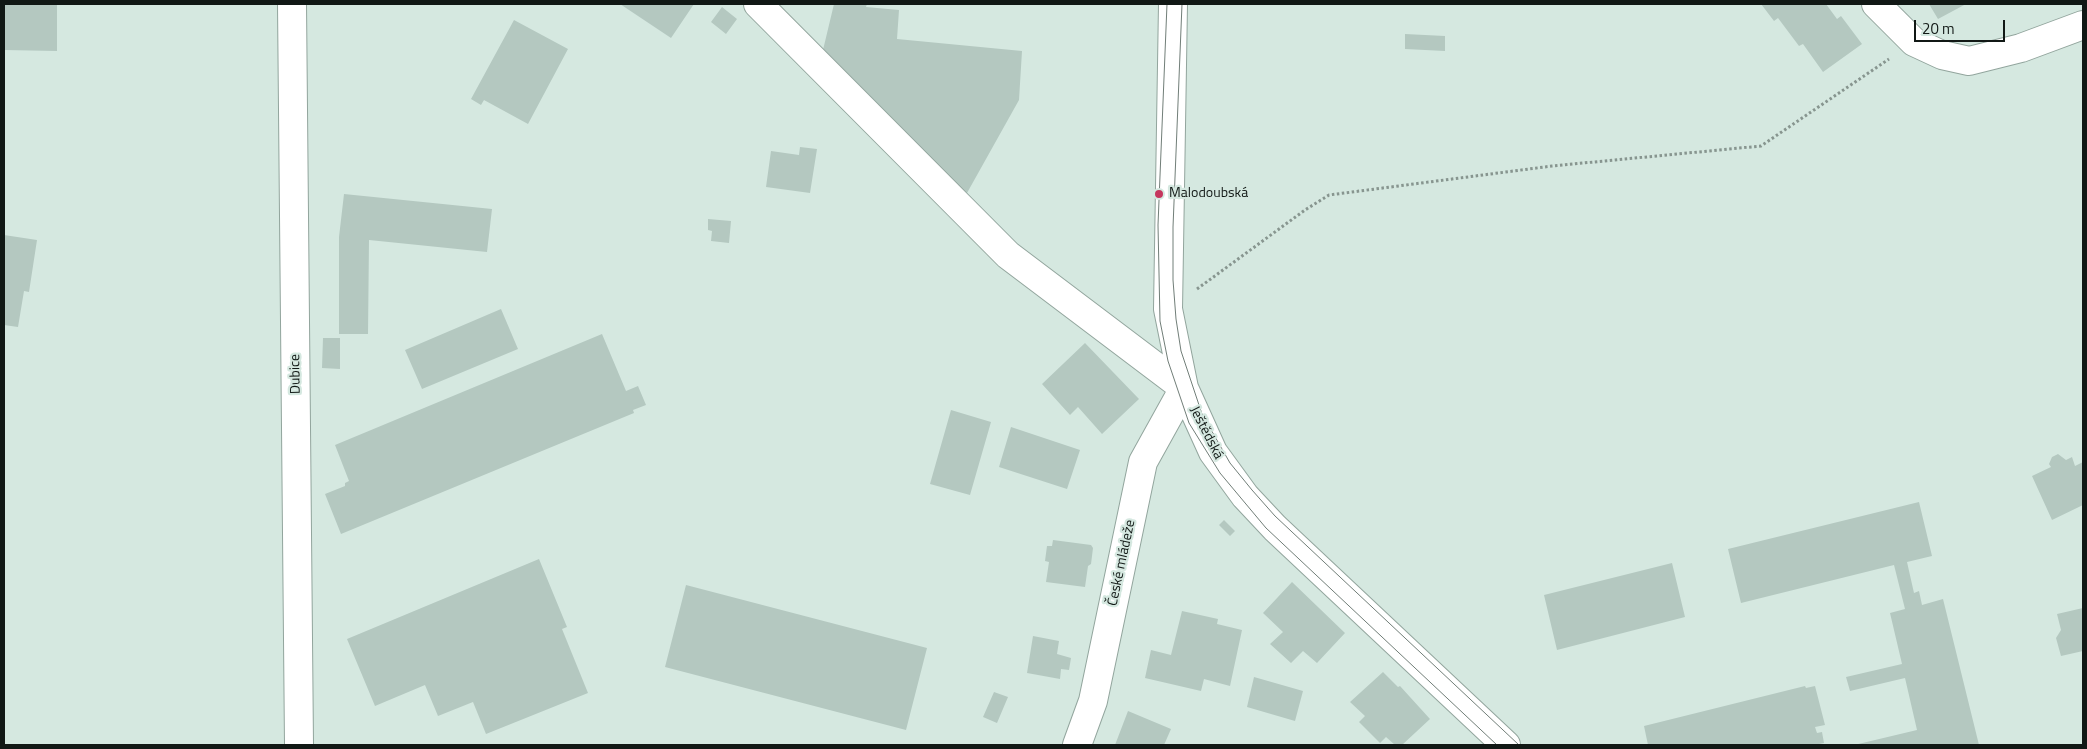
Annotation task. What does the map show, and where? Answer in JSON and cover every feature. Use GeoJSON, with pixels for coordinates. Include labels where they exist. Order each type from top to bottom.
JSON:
{"type":"FeatureCollection","features":[{"type":"Feature","properties":{"kind":"street","name":"Dubice"},"geometry":{"type":"LineString","coordinates":[[292,4],[299,745]]}},
{"type":"Feature","properties":{"kind":"street"},"geometry":{"type":"LineString","coordinates":[[758,4],[1008,255],[1184,388]]}},
{"type":"Feature","properties":{"kind":"street","name":"Ještědská"},"geometry":{"type":"LineString","coordinates":[[1173,4],[1168,309],[1184,388],[1213,452],[1245,496],[1275,528],[1506,745]]}},
{"type":"Feature","properties":{"kind":"street"},"geometry":{"type":"LineString","coordinates":[[1876,4],[1914,42],[1942,55],[1969,61],[2021,48],[2083,25]]}},
{"type":"Feature","properties":{"kind":"street","name":"České mládeže"},"geometry":{"type":"LineString","coordinates":[[1077,745],[1092,702],[1143,462],[1184,388]]}},
{"type":"Feature","properties":{"kind":"path"},"geometry":{"type":"LineString","coordinates":[[1168,309],[1305,210],[1329,195],[1552,166],[1760,146],[1914,42]]}},
{"type":"Feature","properties":{"kind":"building"},"geometry":{"type":"Polygon","coordinates":[[[4,4],[57,4],[57,51],[4,50],[4,4]]]}},
{"type":"Feature","properties":{"kind":"building"},"geometry":{"type":"Polygon","coordinates":[[[620,4],[694,4],[671,38],[620,4]]]}},
{"type":"Feature","properties":{"kind":"building"},"geometry":{"type":"Polygon","coordinates":[[[834,4],[867,4],[866,7],[899,10],[897,39],[1022,51],[1019,100],[967,193],[945,174],[855,85],[823,50],[834,4]]]}},
{"type":"Feature","properties":{"kind":"building"},"geometry":{"type":"Polygon","coordinates":[[[1761,4],[1826,4],[1837,19],[1841,16],[1862,44],[1823,72],[1803,44],[1799,46],[1778,18],[1774,21],[1761,4]]]}},
{"type":"Feature","properties":{"kind":"building"},"geometry":{"type":"Polygon","coordinates":[[[1929,4],[1966,4],[1938,19],[1929,4]]]}},
{"type":"Feature","properties":{"kind":"building"},"geometry":{"type":"Polygon","coordinates":[[[722,7],[737,19],[726,34],[711,22],[722,7]]]}},
{"type":"Feature","properties":{"kind":"building"},"geometry":{"type":"Polygon","coordinates":[[[514,20],[568,49],[528,124],[484,100],[481,105],[471,99],[514,20]]]}},
{"type":"Feature","properties":{"kind":"building"},"geometry":{"type":"Polygon","coordinates":[[[1405,34],[1445,36],[1445,51],[1405,49],[1405,34]]]}},
{"type":"Feature","properties":{"kind":"building"},"geometry":{"type":"Polygon","coordinates":[[[800,147],[817,149],[810,193],[766,187],[771,151],[799,155],[800,147]]]}},
{"type":"Feature","properties":{"kind":"building"},"geometry":{"type":"Polygon","coordinates":[[[344,194],[492,209],[487,252],[369,240],[368,334],[339,334],[339,237],[344,194]]]}},
{"type":"Feature","properties":{"kind":"building"},"geometry":{"type":"Polygon","coordinates":[[[708,219],[731,221],[729,243],[711,241],[712,231],[708,230],[708,219]]]}},
{"type":"Feature","properties":{"kind":"building"},"geometry":{"type":"Polygon","coordinates":[[[4,235],[37,240],[29,292],[24,291],[18,327],[4,325],[4,235]]]}},
{"type":"Feature","properties":{"kind":"building"},"geometry":{"type":"Polygon","coordinates":[[[501,309],[518,349],[422,389],[405,350],[501,309]]]}},
{"type":"Feature","properties":{"kind":"building"},"geometry":{"type":"Polygon","coordinates":[[[602,334],[626,391],[638,386],[646,405],[633,410],[634,413],[341,534],[325,494],[345,486],[345,483],[349,481],[335,445],[602,334]]]}},
{"type":"Feature","properties":{"kind":"building"},"geometry":{"type":"Polygon","coordinates":[[[323,338],[340,338],[340,369],[322,368],[323,338]]]}},
{"type":"Feature","properties":{"kind":"building"},"geometry":{"type":"Polygon","coordinates":[[[1085,343],[1139,399],[1102,434],[1078,407],[1070,415],[1042,384],[1085,343]]]}},
{"type":"Feature","properties":{"kind":"building"},"geometry":{"type":"Polygon","coordinates":[[[951,410],[991,422],[970,495],[930,484],[951,410]]]}},
{"type":"Feature","properties":{"kind":"building"},"geometry":{"type":"Polygon","coordinates":[[[1011,427],[1080,450],[1067,489],[999,467],[1011,427]]]}},
{"type":"Feature","properties":{"kind":"building"},"geometry":{"type":"Polygon","coordinates":[[[2058,454],[2066,460],[2072,457],[2075,466],[2083,462],[2083,505],[2052,520],[2032,476],[2051,467],[2049,464],[2052,457],[2058,454]]]}},
{"type":"Feature","properties":{"kind":"building"},"geometry":{"type":"Polygon","coordinates":[[[1919,502],[1932,556],[1907,562],[1914,593],[1919,591],[1922,605],[1943,599],[1979,745],[1854,745],[1917,730],[1905,678],[1850,691],[1846,677],[1902,664],[1890,613],[1905,609],[1894,565],[1741,603],[1728,549],[1919,502]]]}},
{"type":"Feature","properties":{"kind":"building"},"geometry":{"type":"Polygon","coordinates":[[[1224,520],[1235,531],[1230,536],[1219,525],[1224,520]]]}},
{"type":"Feature","properties":{"kind":"building"},"geometry":{"type":"Polygon","coordinates":[[[1053,540],[1091,545],[1093,548],[1091,564],[1088,566],[1085,587],[1046,582],[1049,562],[1045,561],[1047,546],[1052,546],[1053,540]]]}},
{"type":"Feature","properties":{"kind":"building"},"geometry":{"type":"Polygon","coordinates":[[[539,559],[567,627],[562,629],[588,693],[486,734],[473,702],[438,716],[425,685],[375,706],[347,639],[539,559]]]}},
{"type":"Feature","properties":{"kind":"building"},"geometry":{"type":"Polygon","coordinates":[[[1672,563],[1685,617],[1557,650],[1544,595],[1672,563]]]}},
{"type":"Feature","properties":{"kind":"building"},"geometry":{"type":"Polygon","coordinates":[[[1292,582],[1345,633],[1317,663],[1303,651],[1291,663],[1270,644],[1283,632],[1263,613],[1292,582]]]}},
{"type":"Feature","properties":{"kind":"building"},"geometry":{"type":"Polygon","coordinates":[[[686,585],[927,648],[906,730],[665,667],[686,585]]]}},
{"type":"Feature","properties":{"kind":"building"},"geometry":{"type":"Polygon","coordinates":[[[2083,608],[2083,651],[2061,656],[2056,638],[2061,630],[2057,614],[2083,608]]]}},
{"type":"Feature","properties":{"kind":"building"},"geometry":{"type":"Polygon","coordinates":[[[1182,611],[1218,619],[1217,624],[1242,630],[1230,686],[1204,679],[1201,691],[1145,678],[1151,650],[1171,655],[1182,611]]]}},
{"type":"Feature","properties":{"kind":"building"},"geometry":{"type":"Polygon","coordinates":[[[1033,636],[1059,641],[1057,654],[1071,658],[1069,670],[1061,669],[1060,679],[1027,673],[1033,636]]]}},
{"type":"Feature","properties":{"kind":"building"},"geometry":{"type":"Polygon","coordinates":[[[1383,672],[1398,687],[1400,686],[1430,719],[1402,745],[1395,745],[1386,737],[1380,743],[1359,722],[1365,716],[1350,702],[1383,672]]]}},
{"type":"Feature","properties":{"kind":"building"},"geometry":{"type":"Polygon","coordinates":[[[1254,677],[1303,691],[1295,721],[1247,707],[1254,677]]]}},
{"type":"Feature","properties":{"kind":"building"},"geometry":{"type":"Polygon","coordinates":[[[1805,686],[1806,688],[1815,686],[1825,725],[1815,727],[1817,733],[1822,732],[1824,743],[1820,745],[1648,745],[1644,726],[1805,686]]]}},
{"type":"Feature","properties":{"kind":"building"},"geometry":{"type":"Polygon","coordinates":[[[994,692],[1008,697],[997,723],[983,717],[994,692]]]}},
{"type":"Feature","properties":{"kind":"building"},"geometry":{"type":"Polygon","coordinates":[[[1128,711],[1171,729],[1164,745],[1115,745],[1128,711]]]}},
{"type":"Feature","properties":{"kind":"tram line"},"geometry":{"type":"LineString","coordinates":[[1167,4],[1158,225],[1160,321],[1168,361],[1189,423],[1220,473],[1266,528],[1497,745]]}},
{"type":"Feature","properties":{"kind":"tram line"},"geometry":{"type":"LineString","coordinates":[[1182,4],[1173,227],[1173,280],[1181,351],[1202,414],[1230,463],[1275,516],[1519,745]]}},
{"type":"Feature","properties":{"kind":"place","name":"Malodoubská"},"geometry":{"type":"Point","coordinates":[1159,194]}}]}
